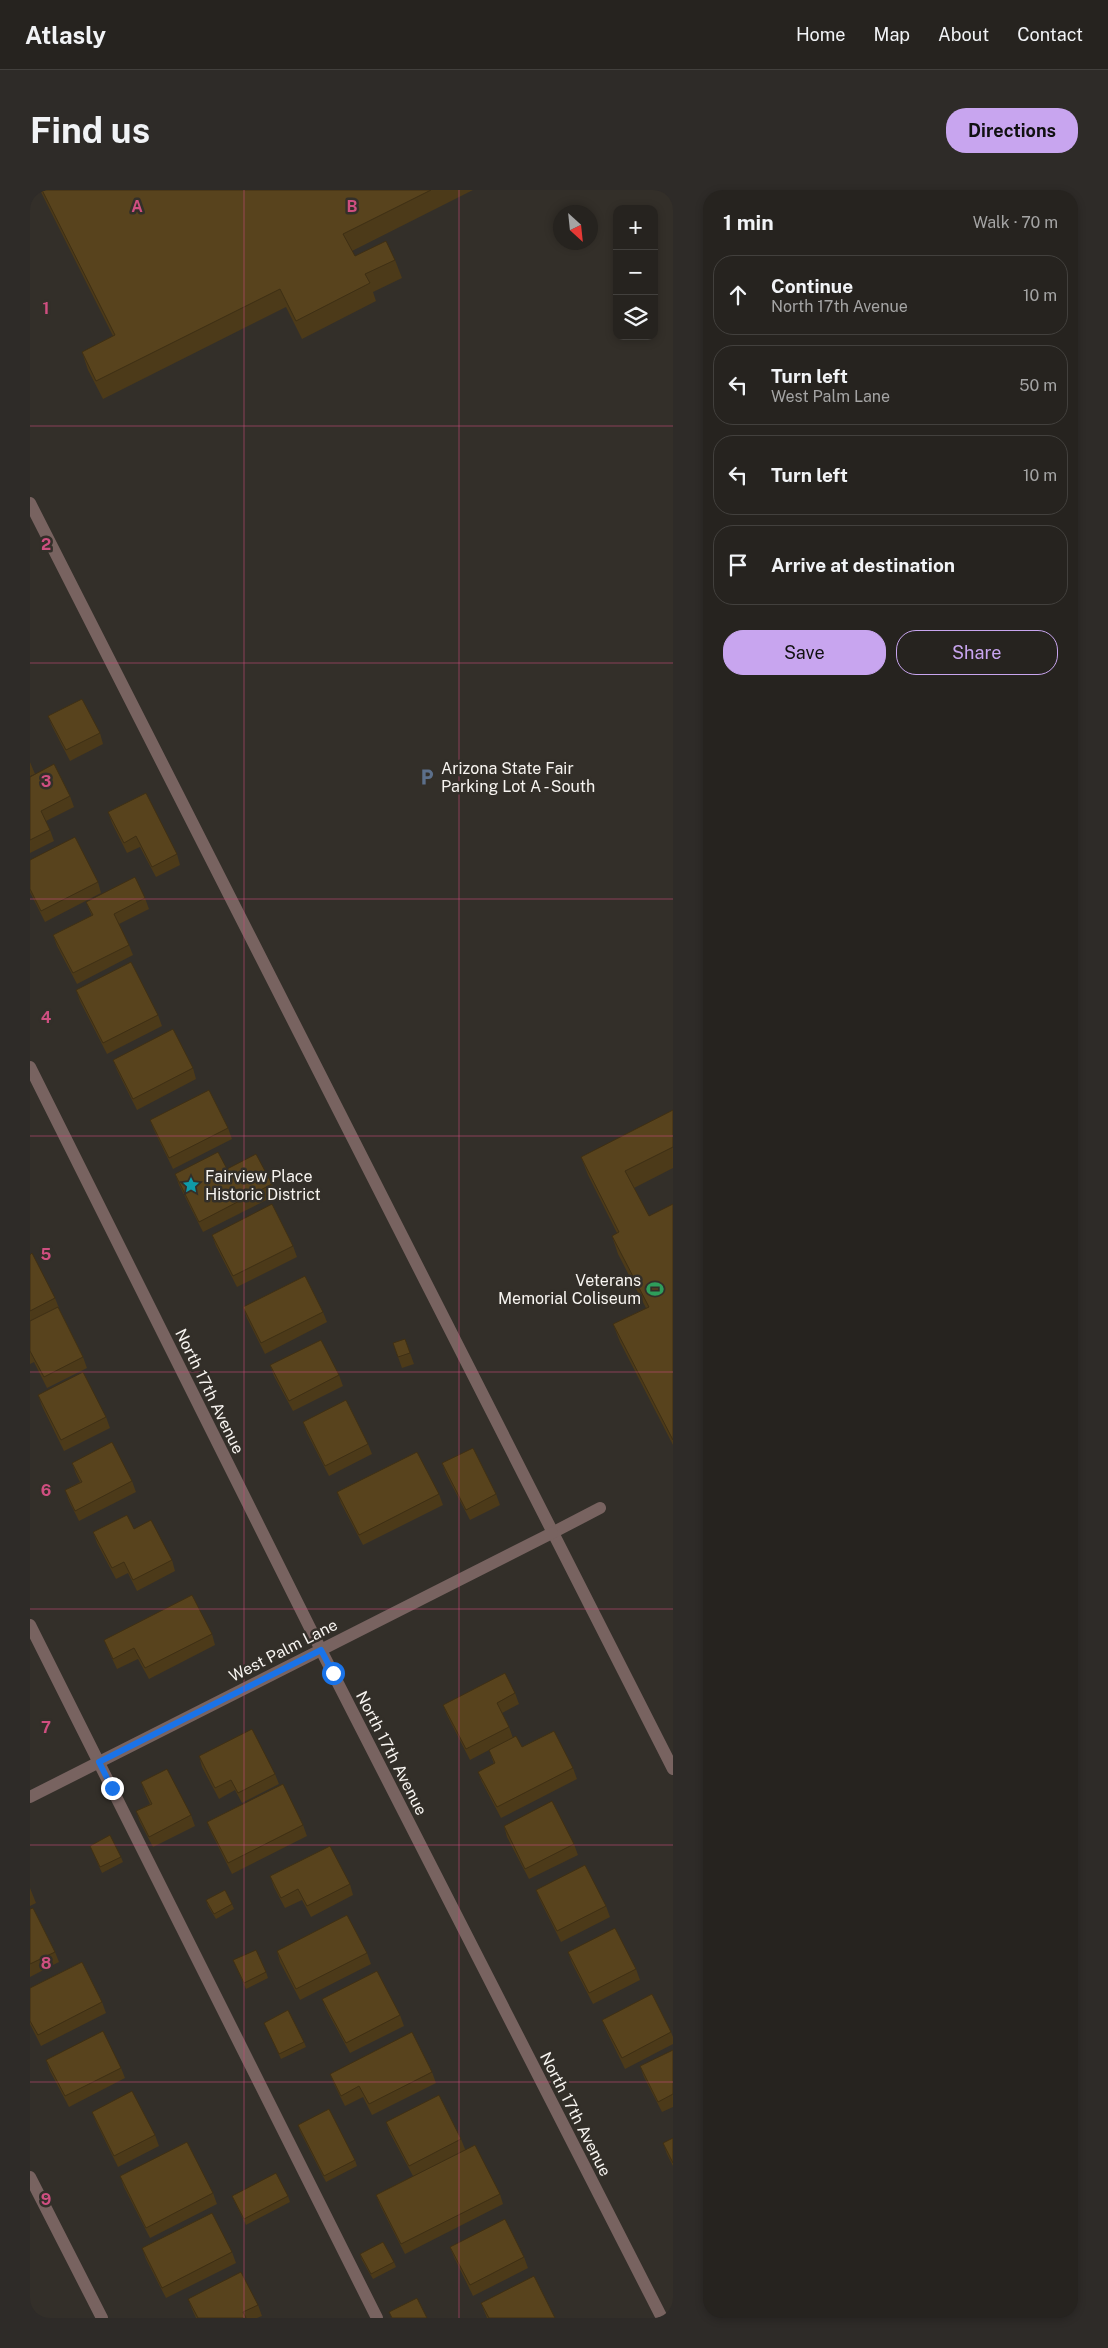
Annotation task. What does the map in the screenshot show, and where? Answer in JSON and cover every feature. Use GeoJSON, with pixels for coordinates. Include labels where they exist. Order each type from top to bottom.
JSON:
{"type":"FeatureCollection","features":[{"type":"Feature","properties":{"kind":"street"},"geometry":{"type":"LineString","coordinates":[[30,503],[673,1769]]}},
{"type":"Feature","properties":{"kind":"street","name":"North 17th Avenue"},"geometry":{"type":"LineString","coordinates":[[30,1067],[321,1650],[662,2318]]}},
{"type":"Feature","properties":{"kind":"street","name":"West Palm Lane"},"geometry":{"type":"LineString","coordinates":[[30,1797],[600,1508]]}},
{"type":"Feature","properties":{"kind":"street"},"geometry":{"type":"LineString","coordinates":[[30,1625],[377,2318]]}},
{"type":"Feature","properties":{"kind":"street"},"geometry":{"type":"LineString","coordinates":[[30,2177],[102,2318]]}},
{"type":"Feature","properties":{"kind":"building"},"geometry":{"type":"Polygon","coordinates":[[[42,190],[431,190],[343,234],[355,256],[386,241],[395,260],[365,274],[370,283],[296,321],[280,289],[96,381],[82,352],[115,335],[42,190]]]}},
{"type":"Feature","properties":{"kind":"building"},"geometry":{"type":"Polygon","coordinates":[[[82,699],[100,733],[66,750],[48,716],[82,699]]]}},
{"type":"Feature","properties":{"kind":"building"},"geometry":{"type":"Polygon","coordinates":[[[54,764],[70,796],[41,811],[50,830],[30,840],[30,777],[54,764]]]}},
{"type":"Feature","properties":{"kind":"building"},"geometry":{"type":"Polygon","coordinates":[[[146,793],[177,854],[152,867],[136,836],[124,843],[108,812],[146,793]]]}},
{"type":"Feature","properties":{"kind":"building"},"geometry":{"type":"Polygon","coordinates":[[[75,837],[98,882],[41,911],[30,889],[30,860],[75,837]]]}},
{"type":"Feature","properties":{"kind":"building"},"geometry":{"type":"Polygon","coordinates":[[[135,877],[145,898],[114,914],[129,945],[73,973],[53,935],[93,915],[86,902],[135,877]]]}},
{"type":"Feature","properties":{"kind":"building"},"geometry":{"type":"Polygon","coordinates":[[[131,962],[158,1015],[103,1043],[76,990],[131,962]]]}},
{"type":"Feature","properties":{"kind":"building"},"geometry":{"type":"Polygon","coordinates":[[[173,1029],[193,1068],[133,1099],[113,1060],[173,1029]]]}},
{"type":"Feature","properties":{"kind":"building"},"geometry":{"type":"Polygon","coordinates":[[[209,1090],[228,1128],[169,1158],[150,1120],[209,1090]]]}},
{"type":"Feature","properties":{"kind":"building","name":"Veterans Memorial Coliseum"},"geometry":{"type":"Polygon","coordinates":[[[673,1110],[673,1147],[625,1171],[649,1216],[673,1204],[673,1440],[613,1324],[649,1307],[612,1236],[619,1232],[581,1157],[673,1110]]]}},
{"type":"Feature","properties":{"kind":"building"},"geometry":{"type":"Polygon","coordinates":[[[218,1152],[227,1169],[256,1154],[272,1184],[199,1222],[175,1174],[218,1152]]]}},
{"type":"Feature","properties":{"kind":"building"},"geometry":{"type":"Polygon","coordinates":[[[272,1204],[293,1246],[233,1276],[212,1235],[272,1204]]]}},
{"type":"Feature","properties":{"kind":"building"},"geometry":{"type":"Polygon","coordinates":[[[32,1253],[55,1298],[30,1311],[30,1255],[32,1253]]]}},
{"type":"Feature","properties":{"kind":"building"},"geometry":{"type":"Polygon","coordinates":[[[305,1276],[323,1312],[261,1343],[243,1307],[305,1276]]]}},
{"type":"Feature","properties":{"kind":"building"},"geometry":{"type":"Polygon","coordinates":[[[58,1307],[83,1357],[44,1377],[30,1351],[30,1321],[58,1307]]]}},
{"type":"Feature","properties":{"kind":"building"},"geometry":{"type":"Polygon","coordinates":[[[405,1339],[410,1353],[398,1357],[393,1343],[405,1339]]]}},
{"type":"Feature","properties":{"kind":"building"},"geometry":{"type":"Polygon","coordinates":[[[321,1340],[339,1375],[289,1401],[270,1365],[321,1340]]]}},
{"type":"Feature","properties":{"kind":"building"},"geometry":{"type":"Polygon","coordinates":[[[83,1372],[106,1417],[61,1440],[38,1395],[83,1372]]]}},
{"type":"Feature","properties":{"kind":"building"},"geometry":{"type":"Polygon","coordinates":[[[346,1400],[368,1444],[325,1466],[303,1422],[346,1400]]]}},
{"type":"Feature","properties":{"kind":"building"},"geometry":{"type":"Polygon","coordinates":[[[112,1442],[132,1481],[75,1511],[65,1490],[82,1482],[72,1463],[112,1442]]]}},
{"type":"Feature","properties":{"kind":"building"},"geometry":{"type":"Polygon","coordinates":[[[473,1448],[496,1494],[466,1510],[442,1463],[473,1448]]]}},
{"type":"Feature","properties":{"kind":"building"},"geometry":{"type":"Polygon","coordinates":[[[417,1452],[439,1494],[359,1535],[337,1492],[417,1452]]]}},
{"type":"Feature","properties":{"kind":"building"},"geometry":{"type":"Polygon","coordinates":[[[127,1515],[134,1529],[151,1520],[172,1560],[133,1580],[124,1562],[112,1568],[93,1532],[127,1515]]]}},
{"type":"Feature","properties":{"kind":"building"},"geometry":{"type":"Polygon","coordinates":[[[192,1595],[212,1634],[145,1668],[134,1648],[113,1659],[104,1640],[192,1595]]]}},
{"type":"Feature","properties":{"kind":"building"},"geometry":{"type":"Polygon","coordinates":[[[505,1673],[515,1693],[497,1703],[509,1727],[466,1749],[443,1705],[505,1673]]]}},
{"type":"Feature","properties":{"kind":"building"},"geometry":{"type":"Polygon","coordinates":[[[252,1729],[275,1774],[238,1793],[231,1780],[215,1788],[199,1756],[252,1729]]]}},
{"type":"Feature","properties":{"kind":"building"},"geometry":{"type":"Polygon","coordinates":[[[554,1731],[573,1768],[497,1807],[478,1772],[495,1763],[489,1750],[516,1736],[522,1747],[554,1731]]]}},
{"type":"Feature","properties":{"kind":"building"},"geometry":{"type":"Polygon","coordinates":[[[167,1769],[191,1815],[149,1837],[136,1811],[152,1804],[141,1782],[167,1769]]]}},
{"type":"Feature","properties":{"kind":"building"},"geometry":{"type":"Polygon","coordinates":[[[283,1784],[303,1825],[228,1863],[207,1822],[283,1784]]]}},
{"type":"Feature","properties":{"kind":"building"},"geometry":{"type":"Polygon","coordinates":[[[552,1801],[574,1844],[525,1869],[504,1826],[552,1801]]]}},
{"type":"Feature","properties":{"kind":"building"},"geometry":{"type":"Polygon","coordinates":[[[110,1835],[121,1857],[100,1867],[90,1846],[110,1835]]]}},
{"type":"Feature","properties":{"kind":"building"},"geometry":{"type":"Polygon","coordinates":[[[330,1846],[350,1884],[307,1906],[298,1889],[281,1898],[270,1876],[330,1846]]]}},
{"type":"Feature","properties":{"kind":"building"},"geometry":{"type":"Polygon","coordinates":[[[585,1865],[606,1906],[557,1931],[536,1890],[585,1865]]]}},
{"type":"Feature","properties":{"kind":"building"},"geometry":{"type":"Polygon","coordinates":[[[225,1890],[232,1904],[214,1914],[206,1900],[225,1890]]]}},
{"type":"Feature","properties":{"kind":"building"},"geometry":{"type":"Polygon","coordinates":[[[33,1908],[55,1952],[30,1964],[30,1909],[33,1908]]]}},
{"type":"Feature","properties":{"kind":"building"},"geometry":{"type":"Polygon","coordinates":[[[347,1915],[367,1953],[296,1989],[277,1951],[347,1915]]]}},
{"type":"Feature","properties":{"kind":"building"},"geometry":{"type":"Polygon","coordinates":[[[615,1928],[636,1969],[589,1993],[568,1952],[615,1928]]]}},
{"type":"Feature","properties":{"kind":"building"},"geometry":{"type":"Polygon","coordinates":[[[256,1950],[266,1972],[244,1983],[233,1960],[256,1950]]]}},
{"type":"Feature","properties":{"kind":"building"},"geometry":{"type":"Polygon","coordinates":[[[82,1962],[102,2002],[38,2035],[30,2021],[30,1988],[82,1962]]]}},
{"type":"Feature","properties":{"kind":"building"},"geometry":{"type":"Polygon","coordinates":[[[377,1971],[400,2015],[346,2043],[322,1999],[377,1971]]]}},
{"type":"Feature","properties":{"kind":"building"},"geometry":{"type":"Polygon","coordinates":[[[652,1994],[671,2032],[622,2058],[602,2020],[652,1994]]]}},
{"type":"Feature","properties":{"kind":"building"},"geometry":{"type":"Polygon","coordinates":[[[288,2010],[304,2042],[279,2054],[264,2023],[288,2010]]]}},
{"type":"Feature","properties":{"kind":"building"},"geometry":{"type":"Polygon","coordinates":[[[103,2031],[121,2068],[65,2096],[46,2060],[103,2031]]]}},
{"type":"Feature","properties":{"kind":"building"},"geometry":{"type":"Polygon","coordinates":[[[412,2032],[432,2072],[369,2104],[359,2086],[341,2096],[330,2074],[412,2032]]]}},
{"type":"Feature","properties":{"kind":"building"},"geometry":{"type":"Polygon","coordinates":[[[673,2050],[673,2094],[658,2102],[640,2066],[673,2050]]]}},
{"type":"Feature","properties":{"kind":"building"},"geometry":{"type":"Polygon","coordinates":[[[132,2091],[155,2135],[114,2156],[92,2112],[132,2091]]]}},
{"type":"Feature","properties":{"kind":"building"},"geometry":{"type":"Polygon","coordinates":[[[439,2095],[461,2139],[409,2166],[386,2122],[439,2095]]]}},
{"type":"Feature","properties":{"kind":"building"},"geometry":{"type":"Polygon","coordinates":[[[329,2109],[355,2160],[324,2176],[298,2125],[329,2109]]]}},
{"type":"Feature","properties":{"kind":"building"},"geometry":{"type":"Polygon","coordinates":[[[673,2138],[673,2163],[663,2143],[673,2138]]]}},
{"type":"Feature","properties":{"kind":"building"},"geometry":{"type":"Polygon","coordinates":[[[187,2142],[213,2193],[146,2228],[120,2176],[187,2142]]]}},
{"type":"Feature","properties":{"kind":"building"},"geometry":{"type":"Polygon","coordinates":[[[475,2145],[500,2194],[401,2244],[376,2195],[475,2145]]]}},
{"type":"Feature","properties":{"kind":"building"},"geometry":{"type":"Polygon","coordinates":[[[276,2173],[288,2196],[244,2219],[232,2196],[276,2173]]]}},
{"type":"Feature","properties":{"kind":"building"},"geometry":{"type":"Polygon","coordinates":[[[212,2213],[232,2252],[162,2288],[142,2248],[212,2213]]]}},
{"type":"Feature","properties":{"kind":"building"},"geometry":{"type":"Polygon","coordinates":[[[505,2219],[524,2257],[470,2285],[450,2247],[505,2219]]]}},
{"type":"Feature","properties":{"kind":"building"},"geometry":{"type":"Polygon","coordinates":[[[383,2242],[394,2262],[371,2274],[360,2254],[383,2242]]]}},
{"type":"Feature","properties":{"kind":"building"},"geometry":{"type":"Polygon","coordinates":[[[241,2272],[258,2305],[243,2312],[246,2318],[198,2318],[188,2299],[241,2272]]]}},
{"type":"Feature","properties":{"kind":"building"},"geometry":{"type":"Polygon","coordinates":[[[534,2276],[555,2318],[489,2318],[481,2303],[534,2276]]]}},
{"type":"Feature","properties":{"kind":"building"},"geometry":{"type":"Polygon","coordinates":[[[417,2298],[427,2318],[392,2318],[389,2312],[417,2298]]]}},
{"type":"Feature","properties":{"kind":"place","name":"Arizona State Fair Parking Lot A - South"},"geometry":{"type":"Point","coordinates":[427,777]}},
{"type":"Feature","properties":{"kind":"place","name":"Fairview Place Historic District"},"geometry":{"type":"Point","coordinates":[191,1185]}},
{"type":"Feature","properties":{"kind":"place","name":"Veterans Memorial Coliseum"},"geometry":{"type":"Point","coordinates":[655,1289]}},
{"type":"Feature","properties":{"kind":"route"},"geometry":{"type":"LineString","coordinates":[[112,1788],[99,1762],[321,1650],[333,1673]]}}]}
